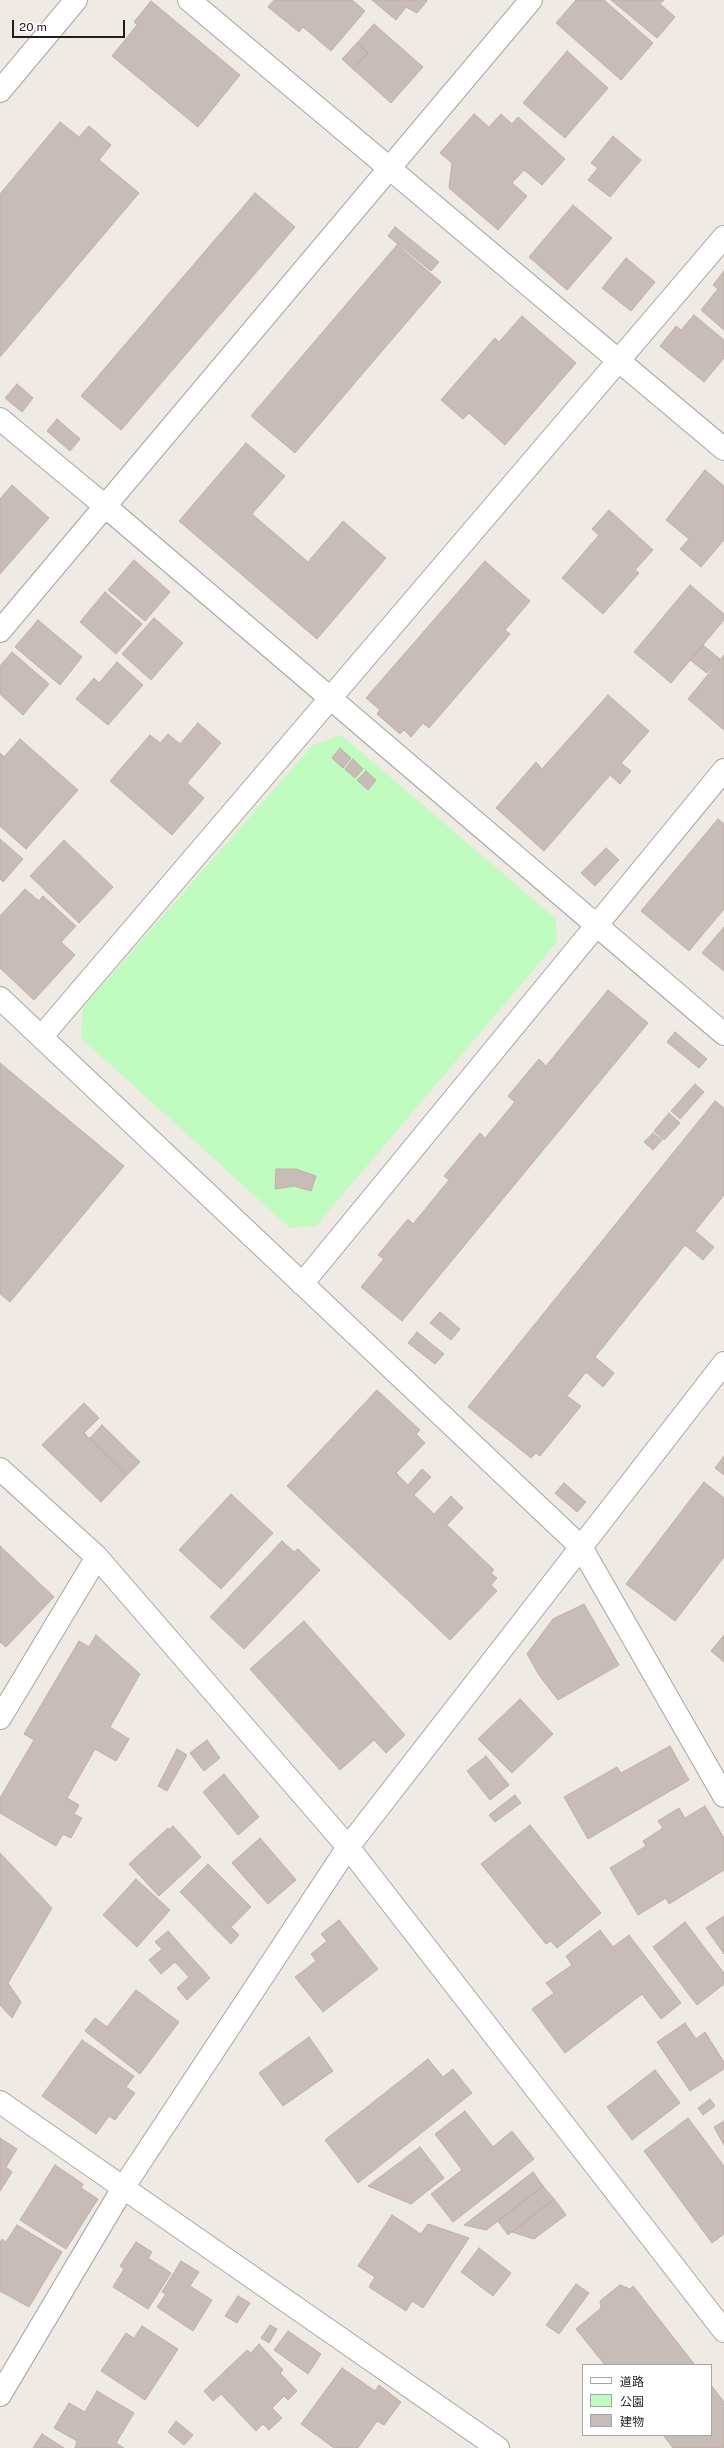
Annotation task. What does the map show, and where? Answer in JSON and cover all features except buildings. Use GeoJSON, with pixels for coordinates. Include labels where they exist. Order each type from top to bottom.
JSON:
{"type":"FeatureCollection","features":[{"type":"Feature","properties":{"kind":"street"},"geometry":{"type":"LineString","coordinates":[[0,91],[76,0]]}},
{"type":"Feature","properties":{"kind":"street"},"geometry":{"type":"LineString","coordinates":[[189,0],[724,449]]}},
{"type":"Feature","properties":{"kind":"street"},"geometry":{"type":"LineString","coordinates":[[0,631],[531,0]]}},
{"type":"Feature","properties":{"kind":"street"},"geometry":{"type":"LineString","coordinates":[[42,1036],[724,237]]}},
{"type":"Feature","properties":{"kind":"street"},"geometry":{"type":"LineString","coordinates":[[0,419],[105,506],[724,1034]]}},
{"type":"Feature","properties":{"kind":"street"},"geometry":{"type":"LineString","coordinates":[[302,1284],[724,770]]}},
{"type":"Feature","properties":{"kind":"street"},"geometry":{"type":"LineString","coordinates":[[0,998],[42,1036],[581,1547],[724,1796]]}},
{"type":"Feature","properties":{"kind":"street"},"geometry":{"type":"LineString","coordinates":[[0,2395],[123,2188],[348,1847],[724,1363]]}},
{"type":"Feature","properties":{"kind":"street"},"geometry":{"type":"LineString","coordinates":[[0,1469],[97,1557],[348,1847],[724,2331]]}},
{"type":"Feature","properties":{"kind":"street"},"geometry":{"type":"LineString","coordinates":[[0,1718],[97,1557]]}},
{"type":"Feature","properties":{"kind":"street"},"geometry":{"type":"LineString","coordinates":[[0,2102],[498,2448]]}},
{"type":"Feature","properties":{"kind":"green space"},"geometry":{"type":"Polygon","coordinates":[[[341,735],[556,919],[557,942],[316,1226],[290,1228],[81,1038],[83,1007],[313,745],[341,735]]]}}]}
